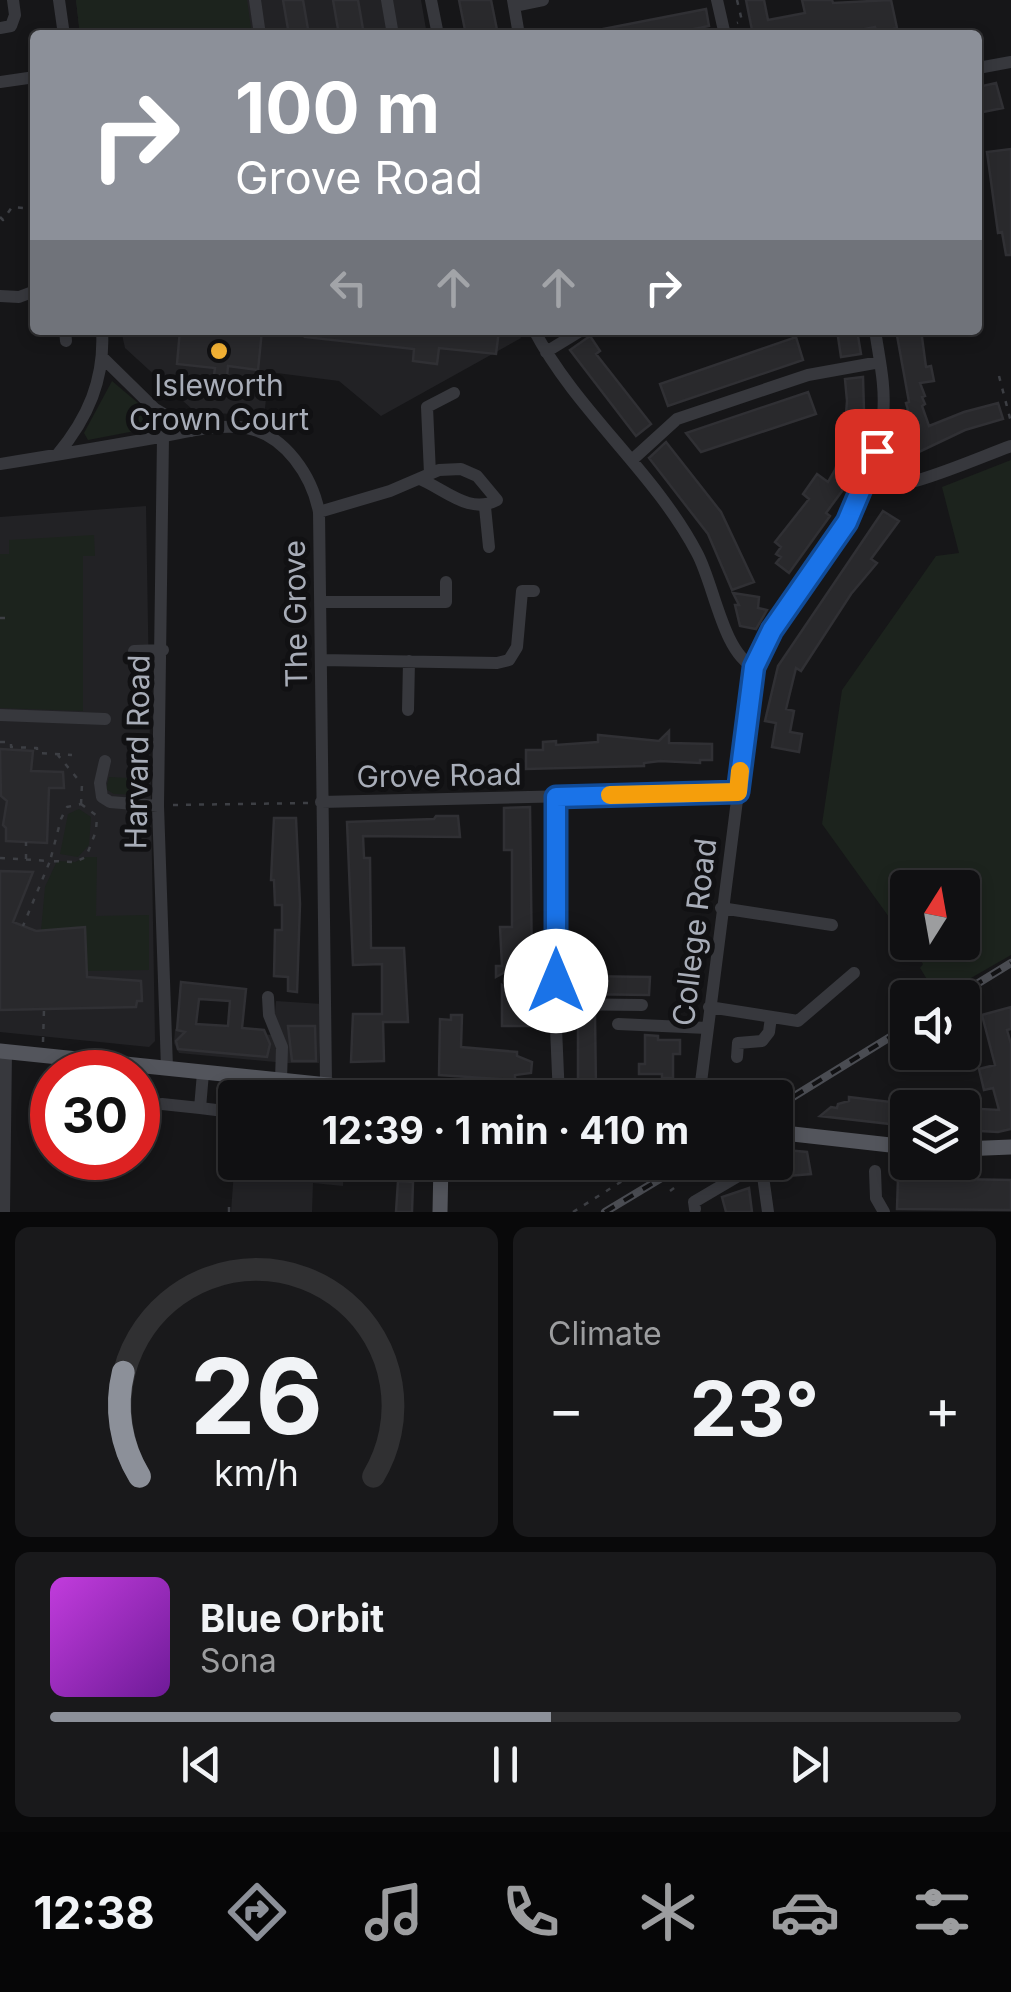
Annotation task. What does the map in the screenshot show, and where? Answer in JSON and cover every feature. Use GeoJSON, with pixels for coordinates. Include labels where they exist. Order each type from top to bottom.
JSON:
{"type":"FeatureCollection","features":[{"type":"Feature","properties":{"kind":"main road"},"geometry":{"type":"LineString","coordinates":[[3,1051],[30,1053]]}},
{"type":"Feature","properties":{"kind":"main road"},"geometry":{"type":"LineString","coordinates":[[160,1067],[281,1080]]}},
{"type":"Feature","properties":{"kind":"main road"},"geometry":{"type":"LineString","coordinates":[[793,1134],[890,1145]]}},
{"type":"Feature","properties":{"kind":"main road"},"geometry":{"type":"LineString","coordinates":[[980,1149],[1011,1147]]}},
{"type":"Feature","properties":{"kind":"main road"},"geometry":{"type":"LineString","coordinates":[[440,1212],[441,1180]]}},
{"type":"Feature","properties":{"kind":"street"},"geometry":{"type":"LineString","coordinates":[[0,28],[11,26],[15,15],[12,0]]}},
{"type":"Feature","properties":{"kind":"street"},"geometry":{"type":"LineString","coordinates":[[59,0],[63,30]]}},
{"type":"Feature","properties":{"kind":"street"},"geometry":{"type":"LineString","coordinates":[[255,0],[259,30]]}},
{"type":"Feature","properties":{"kind":"street"},"geometry":{"type":"LineString","coordinates":[[388,0],[392,30]]}},
{"type":"Feature","properties":{"kind":"street"},"geometry":{"type":"LineString","coordinates":[[431,0],[437,30]]}},
{"type":"Feature","properties":{"kind":"street"},"geometry":{"type":"LineString","coordinates":[[518,30],[514,3],[543,0]]}},
{"type":"Feature","properties":{"kind":"street"},"geometry":{"type":"LineString","coordinates":[[716,0],[723,30]]}},
{"type":"Feature","properties":{"kind":"street"},"geometry":{"type":"LineString","coordinates":[[982,67],[1011,62]]}},
{"type":"Feature","properties":{"kind":"street"},"geometry":{"type":"LineString","coordinates":[[0,82],[30,78]]}},
{"type":"Feature","properties":{"kind":"street"},"geometry":{"type":"LineString","coordinates":[[0,296],[30,294]]}},
{"type":"Feature","properties":{"kind":"street"},"geometry":{"type":"LineString","coordinates":[[57,455],[92,400],[102,358],[102,335]]}},
{"type":"Feature","properties":{"kind":"street"},"geometry":{"type":"LineString","coordinates":[[537,335],[687,535],[710,580],[732,645],[742,662],[754,667]]}},
{"type":"Feature","properties":{"kind":"street"},"geometry":{"type":"LineString","coordinates":[[546,352],[574,335]]}},
{"type":"Feature","properties":{"kind":"street","name":"College Road"},"geometry":{"type":"LineString","coordinates":[[701,1080],[754,667],[772,630],[847,522],[864,487],[877,451],[883,414],[884,386],[875,335]]}},
{"type":"Feature","properties":{"kind":"street"},"geometry":{"type":"LineString","coordinates":[[102,358],[155,409],[192,431]]}},
{"type":"Feature","properties":{"kind":"street"},"geometry":{"type":"LineString","coordinates":[[632,460],[678,419],[808,375],[880,362]]}},
{"type":"Feature","properties":{"kind":"street"},"geometry":{"type":"LineString","coordinates":[[425,477],[426,407],[454,393]]}},
{"type":"Feature","properties":{"kind":"street","name":"The Grove"},"geometry":{"type":"LineString","coordinates":[[0,464],[192,431],[246,428],[283,446],[308,480],[319,512],[326,1080]]}},
{"type":"Feature","properties":{"kind":"street","name":"Harvard Road"},"geometry":{"type":"LineString","coordinates":[[163,437],[158,806],[167,1068]]}},
{"type":"Feature","properties":{"kind":"street"},"geometry":{"type":"LineString","coordinates":[[864,487],[876,490],[904,484],[1011,446]]}},
{"type":"Feature","properties":{"kind":"street"},"geometry":{"type":"LineString","coordinates":[[319,512],[440,470],[462,469],[477,476],[496,505],[488,547]]}},
{"type":"Feature","properties":{"kind":"street"},"geometry":{"type":"LineString","coordinates":[[425,477],[466,503],[496,505]]}},
{"type":"Feature","properties":{"kind":"street"},"geometry":{"type":"LineString","coordinates":[[320,602],[446,602],[446,582]]}},
{"type":"Feature","properties":{"kind":"street"},"geometry":{"type":"LineString","coordinates":[[320,660],[509,660],[517,647],[527,588]]}},
{"type":"Feature","properties":{"kind":"street"},"geometry":{"type":"LineString","coordinates":[[134,651],[163,650]]}},
{"type":"Feature","properties":{"kind":"street"},"geometry":{"type":"LineString","coordinates":[[408,710],[409,661]]}},
{"type":"Feature","properties":{"kind":"street"},"geometry":{"type":"LineString","coordinates":[[0,715],[105,719]]}},
{"type":"Feature","properties":{"kind":"street"},"geometry":{"type":"LineString","coordinates":[[105,762],[100,784],[102,797],[110,802],[158,806]]}},
{"type":"Feature","properties":{"kind":"street","name":"Grove Road"},"geometry":{"type":"LineString","coordinates":[[321,802],[738,792]]}},
{"type":"Feature","properties":{"kind":"street"},"geometry":{"type":"LineString","coordinates":[[556,797],[558,1080]]}},
{"type":"Feature","properties":{"kind":"street"},"geometry":{"type":"LineString","coordinates":[[721,908],[832,925]]}},
{"type":"Feature","properties":{"kind":"street"},"geometry":{"type":"LineString","coordinates":[[709,1007],[798,1021],[854,973]]}},
{"type":"Feature","properties":{"kind":"street"},"geometry":{"type":"LineString","coordinates":[[510,980],[556,981]]}},
{"type":"Feature","properties":{"kind":"street"},"geometry":{"type":"LineString","coordinates":[[268,997],[269,1015],[282,1047],[281,1080]]}},
{"type":"Feature","properties":{"kind":"street"},"geometry":{"type":"LineString","coordinates":[[556,1004],[642,1006]]}},
{"type":"Feature","properties":{"kind":"street"},"geometry":{"type":"LineString","coordinates":[[737,1057],[738,1043],[762,1041],[769,1032],[771,1017]]}},
{"type":"Feature","properties":{"kind":"street"},"geometry":{"type":"LineString","coordinates":[[618,1024],[707,1028]]}},
{"type":"Feature","properties":{"kind":"street"},"geometry":{"type":"LineString","coordinates":[[3,1051],[4,1212]]}},
{"type":"Feature","properties":{"kind":"street"},"geometry":{"type":"LineString","coordinates":[[200,1108],[203,1073]]}},
{"type":"Feature","properties":{"kind":"street"},"geometry":{"type":"LineString","coordinates":[[162,1104],[216,1110]]}},
{"type":"Feature","properties":{"kind":"street"},"geometry":{"type":"LineString","coordinates":[[875,1170],[876,1198],[884,1212]]}},
{"type":"Feature","properties":{"kind":"street"},"geometry":{"type":"LineString","coordinates":[[696,1209],[694,1202],[731,1180]]}},
{"type":"Feature","properties":{"kind":"street"},"geometry":{"type":"LineString","coordinates":[[764,1180],[768,1212]]}},
{"type":"Feature","properties":{"kind":"path"},"geometry":{"type":"LineString","coordinates":[[728,30],[742,21],[737,0]]}},
{"type":"Feature","properties":{"kind":"path"},"geometry":{"type":"LineString","coordinates":[[0,217],[2,220],[12,207],[30,208]]}},
{"type":"Feature","properties":{"kind":"path"},"geometry":{"type":"LineString","coordinates":[[999,376],[1011,422]]}},
{"type":"Feature","properties":{"kind":"path"},"geometry":{"type":"LineString","coordinates":[[0,618],[7,618]]}},
{"type":"Feature","properties":{"kind":"path"},"geometry":{"type":"LineString","coordinates":[[0,742],[11,742],[11,747],[37,748],[37,753],[72,755]]}},
{"type":"Feature","properties":{"kind":"path"},"geometry":{"type":"LineString","coordinates":[[57,754],[82,784],[102,797]]}},
{"type":"Feature","properties":{"kind":"path"},"geometry":{"type":"LineString","coordinates":[[81,804],[82,784]]}},
{"type":"Feature","properties":{"kind":"path"},"geometry":{"type":"LineString","coordinates":[[158,806],[321,802]]}},
{"type":"Feature","properties":{"kind":"path"},"geometry":{"type":"LineString","coordinates":[[0,858],[74,862],[86,857],[97,816],[81,804]]}},
{"type":"Feature","properties":{"kind":"path"},"geometry":{"type":"LineString","coordinates":[[23,926],[50,861],[60,819],[67,808],[81,804]]}},
{"type":"Feature","properties":{"kind":"path"},"geometry":{"type":"LineString","coordinates":[[26,842],[26,860]]}},
{"type":"Feature","properties":{"kind":"path"},"geometry":{"type":"LineString","coordinates":[[43,1050],[44,1009]]}},
{"type":"Feature","properties":{"kind":"path"},"geometry":{"type":"LineString","coordinates":[[573,1212],[624,1180]]}},
{"type":"Feature","properties":{"kind":"path"},"geometry":{"type":"LineString","coordinates":[[670,1191],[677,1186]]}},
{"type":"Feature","properties":{"kind":"path"},"geometry":{"type":"LineString","coordinates":[[229,1204],[229,1212]]}},
{"type":"Feature","properties":{"kind":"shaded area"},"geometry":{"type":"Polygon","coordinates":[[[76,0],[421,0],[426,30],[79,30],[76,0]]]}},
{"type":"Feature","properties":{"kind":"shaded area"},"geometry":{"type":"Polygon","coordinates":[[[76,0],[247,0],[251,30],[79,30],[76,0]]]}},
{"type":"Feature","properties":{"kind":"shaded area"},"geometry":{"type":"Polygon","coordinates":[[[122,335],[521,338],[381,416],[339,381],[269,372],[264,417],[194,411],[125,348],[122,335]]]}},
{"type":"Feature","properties":{"kind":"shaded area"},"geometry":{"type":"Polygon","coordinates":[[[112,381],[157,419],[156,427],[88,440],[84,433],[112,381]]]}},
{"type":"Feature","properties":{"kind":"shaded area"},"geometry":{"type":"Polygon","coordinates":[[[1011,460],[1011,955],[968,980],[927,980],[920,960],[980,960],[980,870],[890,870],[890,918],[822,824],[842,690],[936,556],[959,553],[942,487],[1011,460]]]}},
{"type":"Feature","properties":{"kind":"shaded area"},"geometry":{"type":"Polygon","coordinates":[[[146,506],[155,1041],[149,1047],[0,1032],[0,517],[146,506]]]}},
{"type":"Feature","properties":{"kind":"shaded area"},"geometry":{"type":"Polygon","coordinates":[[[94,535],[95,556],[83,556],[83,711],[0,708],[0,554],[9,554],[9,540],[94,535]]]}},
{"type":"Feature","properties":{"kind":"shaded area"},"geometry":{"type":"Polygon","coordinates":[[[109,777],[147,779],[148,795],[114,794],[106,789],[109,777]]]}},
{"type":"Feature","properties":{"kind":"shaded area"},"geometry":{"type":"Polygon","coordinates":[[[79,809],[91,817],[89,845],[78,857],[60,854],[68,814],[79,809]]]}},
{"type":"Feature","properties":{"kind":"shaded area"},"geometry":{"type":"Polygon","coordinates":[[[97,857],[96,916],[149,915],[149,970],[87,971],[41,931],[45,887],[57,861],[75,862],[97,857]]]}},
{"type":"Feature","properties":{"kind":"shaded area"},"geometry":{"type":"Polygon","coordinates":[[[276,1001],[322,1004],[319,1063],[179,1053],[174,1043],[175,1029],[273,1035],[276,1001]]]}},
{"type":"Feature","properties":{"kind":"shaded area"},"geometry":{"type":"Polygon","coordinates":[[[233,1180],[343,1180],[343,1186],[313,1183],[312,1212],[231,1212],[233,1180]]]}},
{"type":"Feature","properties":{"kind":"building"},"geometry":{"type":"Polygon","coordinates":[[[283,0],[303,0],[308,30],[288,30],[283,0]]]}},
{"type":"Feature","properties":{"kind":"building"},"geometry":{"type":"Polygon","coordinates":[[[333,0],[358,0],[363,30],[338,30],[333,0]]]}},
{"type":"Feature","properties":{"kind":"building"},"geometry":{"type":"Polygon","coordinates":[[[459,0],[491,0],[497,30],[465,30],[459,0]]]}},
{"type":"Feature","properties":{"kind":"building"},"geometry":{"type":"Polygon","coordinates":[[[746,0],[764,0],[768,20],[805,13],[802,0],[891,0],[897,28],[889,30],[752,30],[746,0]]]}},
{"type":"Feature","properties":{"kind":"building"},"geometry":{"type":"Polygon","coordinates":[[[706,9],[709,26],[689,30],[598,30],[706,9]]]}},
{"type":"Feature","properties":{"kind":"building"},"geometry":{"type":"Polygon","coordinates":[[[996,83],[1003,108],[982,112],[982,86],[996,83]]]}},
{"type":"Feature","properties":{"kind":"building"},"geometry":{"type":"Polygon","coordinates":[[[1011,149],[1011,255],[1006,255],[1002,232],[998,233],[987,152],[1011,149]]]}},
{"type":"Feature","properties":{"kind":"building"},"geometry":{"type":"Polygon","coordinates":[[[180,335],[262,335],[258,370],[228,366],[227,377],[214,375],[215,368],[177,364],[180,335]]]}},
{"type":"Feature","properties":{"kind":"building"},"geometry":{"type":"Polygon","coordinates":[[[498,335],[496,354],[439,348],[437,364],[413,361],[414,349],[305,337],[498,335]]]}},
{"type":"Feature","properties":{"kind":"building"},"geometry":{"type":"Polygon","coordinates":[[[838,335],[858,335],[861,354],[841,357],[838,335]]]}},
{"type":"Feature","properties":{"kind":"building"},"geometry":{"type":"Polygon","coordinates":[[[897,335],[922,335],[926,367],[931,366],[934,381],[920,383],[929,426],[998,403],[1003,419],[965,430],[902,460],[898,451],[906,448],[903,428],[909,402],[897,335]]]}},
{"type":"Feature","properties":{"kind":"building"},"geometry":{"type":"Polygon","coordinates":[[[590,336],[600,351],[596,354],[651,424],[636,436],[570,350],[590,336]]]}},
{"type":"Feature","properties":{"kind":"building"},"geometry":{"type":"Polygon","coordinates":[[[796,337],[803,360],[668,406],[660,384],[796,337]]]}},
{"type":"Feature","properties":{"kind":"building"},"geometry":{"type":"Polygon","coordinates":[[[863,377],[864,411],[853,467],[826,513],[830,516],[789,573],[776,563],[781,547],[775,542],[809,499],[803,494],[817,474],[828,482],[835,470],[844,441],[845,379],[863,377]]]}},
{"type":"Feature","properties":{"kind":"building"},"geometry":{"type":"Polygon","coordinates":[[[808,392],[816,414],[701,452],[686,433],[808,392]]]}},
{"type":"Feature","properties":{"kind":"building"},"geometry":{"type":"Polygon","coordinates":[[[666,442],[721,512],[754,582],[732,590],[708,534],[649,458],[666,442]]]}},
{"type":"Feature","properties":{"kind":"building"},"geometry":{"type":"Polygon","coordinates":[[[883,511],[899,521],[871,559],[877,563],[851,594],[801,671],[796,668],[786,709],[794,711],[790,732],[802,734],[799,752],[772,747],[776,723],[765,721],[778,666],[883,511]]]}},
{"type":"Feature","properties":{"kind":"building"},"geometry":{"type":"Polygon","coordinates":[[[733,593],[759,597],[758,608],[767,610],[756,629],[740,626],[735,605],[739,605],[733,593]]]}},
{"type":"Feature","properties":{"kind":"building"},"geometry":{"type":"Polygon","coordinates":[[[669,731],[669,743],[712,744],[712,760],[526,769],[526,750],[543,750],[543,742],[598,742],[598,735],[659,741],[669,731]]]}},
{"type":"Feature","properties":{"kind":"building"},"geometry":{"type":"Polygon","coordinates":[[[0,749],[33,751],[31,771],[63,772],[64,788],[49,788],[47,843],[6,841],[3,825],[7,801],[1,796],[0,749]]]}},
{"type":"Feature","properties":{"kind":"building"},"geometry":{"type":"Polygon","coordinates":[[[530,807],[532,970],[509,970],[496,977],[496,966],[502,966],[500,927],[512,927],[512,850],[504,850],[504,808],[530,807]]]}},
{"type":"Feature","properties":{"kind":"building"},"geometry":{"type":"Polygon","coordinates":[[[458,816],[460,837],[363,836],[364,858],[370,858],[371,948],[404,948],[408,1022],[383,1022],[384,1061],[351,1062],[353,1014],[382,1014],[382,964],[353,965],[347,822],[458,816]]]}},
{"type":"Feature","properties":{"kind":"building"},"geometry":{"type":"Polygon","coordinates":[[[274,818],[296,818],[300,904],[297,992],[288,991],[288,977],[274,976],[275,930],[282,930],[282,905],[275,905],[271,880],[274,818]]]}},
{"type":"Feature","properties":{"kind":"building"},"geometry":{"type":"Polygon","coordinates":[[[0,871],[33,872],[13,922],[36,931],[85,927],[87,977],[141,981],[142,1001],[137,1001],[136,1007],[0,1010],[0,871]]]}},
{"type":"Feature","properties":{"kind":"building"},"geometry":{"type":"Polygon","coordinates":[[[577,976],[650,977],[649,995],[577,994],[577,976]]]}},
{"type":"Feature","properties":{"kind":"building"},"geometry":{"type":"Polygon","coordinates":[[[181,982],[246,989],[242,1028],[264,1030],[270,1044],[267,1057],[178,1049],[176,1041],[185,1032],[177,1030],[181,982]],[[199,999],[196,1024],[228,1026],[230,1001],[199,999]]]}},
{"type":"Feature","properties":{"kind":"building"},"geometry":{"type":"Polygon","coordinates":[[[502,985],[509,990],[529,990],[529,1026],[502,1026],[502,985]]]}},
{"type":"Feature","properties":{"kind":"building"},"geometry":{"type":"Polygon","coordinates":[[[1011,1007],[1011,1029],[1007,1030],[1011,1044],[1011,1129],[998,1132],[980,1131],[980,1109],[999,1110],[993,1088],[984,1090],[979,1070],[995,1065],[982,1015],[1011,1007]]]}},
{"type":"Feature","properties":{"kind":"building"},"geometry":{"type":"Polygon","coordinates":[[[451,1015],[462,1015],[461,1047],[517,1052],[517,1056],[532,1062],[531,1073],[515,1075],[515,1080],[439,1075],[440,1019],[451,1020],[451,1015]]]}},
{"type":"Feature","properties":{"kind":"building"},"geometry":{"type":"Polygon","coordinates":[[[578,1015],[595,1015],[596,1080],[578,1080],[578,1015]]]}},
{"type":"Feature","properties":{"kind":"building"},"geometry":{"type":"Polygon","coordinates":[[[288,1026],[315,1026],[316,1061],[292,1061],[288,1026]]]}},
{"type":"Feature","properties":{"kind":"building"},"geometry":{"type":"Polygon","coordinates":[[[645,1035],[658,1036],[658,1040],[680,1040],[680,1054],[673,1054],[673,1078],[639,1074],[639,1064],[645,1064],[645,1035]]]}},
{"type":"Feature","properties":{"kind":"building"},"geometry":{"type":"Polygon","coordinates":[[[849,1097],[890,1102],[890,1124],[820,1116],[849,1101],[849,1097]]]}},
{"type":"Feature","properties":{"kind":"building"},"geometry":{"type":"Polygon","coordinates":[[[793,1151],[807,1152],[811,1174],[793,1176],[793,1151]]]}},
{"type":"Feature","properties":{"kind":"building"},"geometry":{"type":"Polygon","coordinates":[[[898,1180],[1011,1180],[1011,1210],[897,1209],[898,1180]]]}},
{"type":"Feature","properties":{"kind":"building"},"geometry":{"type":"Polygon","coordinates":[[[398,1181],[413,1182],[412,1212],[396,1212],[398,1181]]]}},
{"type":"Feature","properties":{"kind":"building"},"geometry":{"type":"Polygon","coordinates":[[[749,1188],[752,1212],[726,1212],[722,1197],[749,1188]]]}},
{"type":"Feature","properties":{"kind":"railway"},"geometry":{"type":"LineString","coordinates":[[980,982],[1011,963]]}},
{"type":"Feature","properties":{"kind":"railway"},"geometry":{"type":"LineString","coordinates":[[793,1097],[890,1037]]}},
{"type":"Feature","properties":{"kind":"railway"},"geometry":{"type":"LineString","coordinates":[[605,1212],[658,1180]]}},
{"type":"Feature","properties":{"kind":"slow traffic"},"geometry":{"type":"LineString","coordinates":[[610,795],[738,792],[740,771]]}},
{"type":"Feature","properties":{"kind":"place","name":"Isleworth Crown Court"},"geometry":{"type":"Point","coordinates":[219,351]}},
{"type":"Feature","properties":{"kind":"route"},"geometry":{"type":"LineString","coordinates":[[556,981],[556,797],[738,792],[754,667],[772,630],[847,522],[877,451]]}}]}
